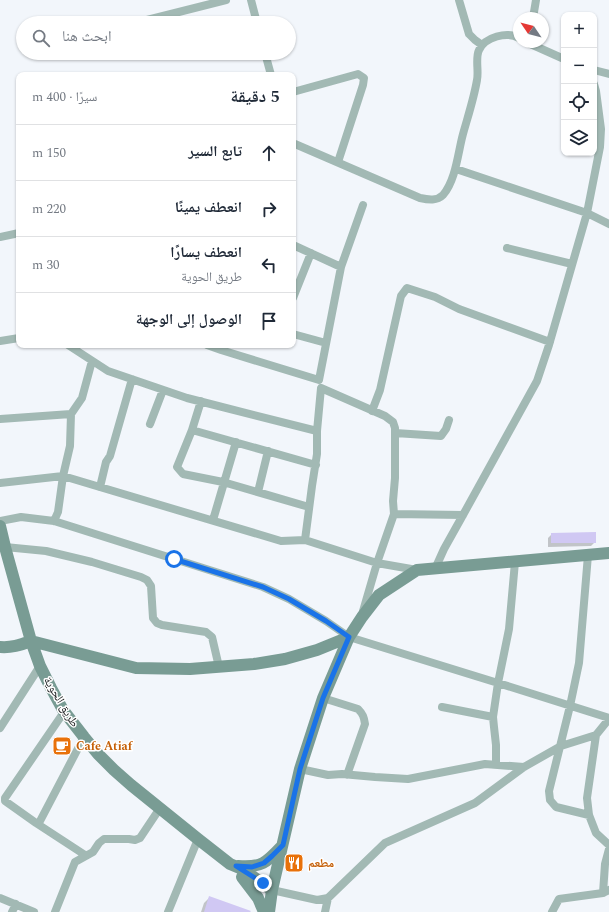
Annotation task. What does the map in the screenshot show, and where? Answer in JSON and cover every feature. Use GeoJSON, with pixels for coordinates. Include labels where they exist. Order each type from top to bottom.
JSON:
{"type":"FeatureCollection","features":[{"type":"Feature","properties":{"kind":"street"},"geometry":{"type":"LineString","coordinates":[[163,16],[226,0]]}},
{"type":"Feature","properties":{"kind":"street"},"geometry":{"type":"LineString","coordinates":[[251,0],[254,16]]}},
{"type":"Feature","properties":{"kind":"street"},"geometry":{"type":"LineString","coordinates":[[459,0],[469,34],[474,40],[482,45]]}},
{"type":"Feature","properties":{"kind":"street"},"geometry":{"type":"LineString","coordinates":[[534,12],[536,0]]}},
{"type":"Feature","properties":{"kind":"street"},"geometry":{"type":"LineString","coordinates":[[296,144],[420,198],[431,200],[438,198],[443,195],[448,188],[456,169],[477,79],[478,51],[488,40],[505,35],[513,35]]}},
{"type":"Feature","properties":{"kind":"street"},"geometry":{"type":"LineString","coordinates":[[541,48],[561,58]]}},
{"type":"Feature","properties":{"kind":"street"},"geometry":{"type":"LineString","coordinates":[[267,60],[270,72]]}},
{"type":"Feature","properties":{"kind":"street"},"geometry":{"type":"LineString","coordinates":[[597,71],[609,74]]}},
{"type":"Feature","properties":{"kind":"street"},"geometry":{"type":"LineString","coordinates":[[296,91],[358,74],[364,78],[338,162]]}},
{"type":"Feature","properties":{"kind":"street"},"geometry":{"type":"LineString","coordinates":[[435,569],[444,549],[537,381],[550,342],[587,213],[600,147],[601,129],[597,99]]}},
{"type":"Feature","properties":{"kind":"street"},"geometry":{"type":"LineString","coordinates":[[456,169],[587,213],[609,224]]}},
{"type":"Feature","properties":{"kind":"street"},"geometry":{"type":"LineString","coordinates":[[306,540],[309,507],[316,465],[320,384],[326,343],[340,267],[363,205]]}},
{"type":"Feature","properties":{"kind":"street"},"geometry":{"type":"LineString","coordinates":[[0,237],[16,234]]}},
{"type":"Feature","properties":{"kind":"street"},"geometry":{"type":"LineString","coordinates":[[296,246],[340,267]]}},
{"type":"Feature","properties":{"kind":"street"},"geometry":{"type":"LineString","coordinates":[[507,248],[572,264]]}},
{"type":"Feature","properties":{"kind":"street"},"geometry":{"type":"LineString","coordinates":[[296,290],[311,253]]}},
{"type":"Feature","properties":{"kind":"street"},"geometry":{"type":"LineString","coordinates":[[372,411],[380,390],[401,296],[407,288],[435,297],[459,309],[550,342]]}},
{"type":"Feature","properties":{"kind":"street"},"geometry":{"type":"LineString","coordinates":[[296,335],[326,343]]}},
{"type":"Feature","properties":{"kind":"street"},"geometry":{"type":"LineString","coordinates":[[0,341],[16,338]]}},
{"type":"Feature","properties":{"kind":"street"},"geometry":{"type":"LineString","coordinates":[[72,348],[108,371],[163,390],[187,398],[317,431]]}},
{"type":"Feature","properties":{"kind":"street"},"geometry":{"type":"LineString","coordinates":[[215,348],[320,384],[372,411],[385,416],[393,422],[395,428],[394,514],[377,563],[362,617]]}},
{"type":"Feature","properties":{"kind":"street"},"geometry":{"type":"LineString","coordinates":[[54,521],[58,512],[70,446],[71,414],[82,398],[92,361]]}},
{"type":"Feature","properties":{"kind":"street"},"geometry":{"type":"LineString","coordinates":[[100,487],[106,462],[110,456],[132,379]]}},
{"type":"Feature","properties":{"kind":"street"},"geometry":{"type":"LineString","coordinates":[[150,424],[163,390]]}},
{"type":"Feature","properties":{"kind":"street"},"geometry":{"type":"LineString","coordinates":[[201,401],[192,430],[176,467],[183,474],[224,482],[309,507]]}},
{"type":"Feature","properties":{"kind":"street"},"geometry":{"type":"LineString","coordinates":[[0,419],[71,414]]}},
{"type":"Feature","properties":{"kind":"street"},"geometry":{"type":"LineString","coordinates":[[395,433],[441,436],[446,429],[449,420]]}},
{"type":"Feature","properties":{"kind":"street"},"geometry":{"type":"LineString","coordinates":[[192,430],[316,465]]}},
{"type":"Feature","properties":{"kind":"street"},"geometry":{"type":"LineString","coordinates":[[213,520],[236,442]]}},
{"type":"Feature","properties":{"kind":"street"},"geometry":{"type":"LineString","coordinates":[[258,492],[268,451]]}},
{"type":"Feature","properties":{"kind":"street"},"geometry":{"type":"LineString","coordinates":[[0,483],[64,476],[281,540],[306,540],[377,563],[417,570],[609,553]]}},
{"type":"Feature","properties":{"kind":"street"},"geometry":{"type":"LineString","coordinates":[[394,514],[464,515]]}},
{"type":"Feature","properties":{"kind":"street"},"geometry":{"type":"LineString","coordinates":[[0,521],[21,517],[54,521],[263,587],[289,599],[326,621],[349,637],[609,719],[596,735],[587,798],[589,815],[596,833],[609,845]]}},
{"type":"Feature","properties":{"kind":"street","name":"طريق الحوية"},"geometry":{"type":"LineString","coordinates":[[0,526],[31,641],[40,666],[64,712],[98,754],[114,770],[198,839],[233,865],[253,876],[272,893]]}},
{"type":"Feature","properties":{"kind":"street"},"geometry":{"type":"LineString","coordinates":[[5,547],[46,551],[92,562],[147,580],[151,586],[153,618],[157,623],[206,632],[212,637],[219,667]]}},
{"type":"Feature","properties":{"kind":"street"},"geometry":{"type":"LineString","coordinates":[[588,555],[578,663],[570,706],[549,791],[550,800],[556,807],[589,815]]}},
{"type":"Feature","properties":{"kind":"street"},"geometry":{"type":"LineString","coordinates":[[496,764],[496,745],[493,717],[508,629],[515,562]]}},
{"type":"Feature","properties":{"kind":"street"},"geometry":{"type":"LineString","coordinates":[[269,912],[300,769],[323,698],[349,637],[379,595],[417,570]]}},
{"type":"Feature","properties":{"kind":"street"},"geometry":{"type":"LineString","coordinates":[[0,647],[18,646],[31,641],[136,668],[190,669],[254,664],[285,658],[317,650],[349,637]]}},
{"type":"Feature","properties":{"kind":"street"},"geometry":{"type":"LineString","coordinates":[[0,728],[40,666]]}},
{"type":"Feature","properties":{"kind":"street"},"geometry":{"type":"LineString","coordinates":[[323,698],[358,709],[364,718],[365,724],[347,775]]}},
{"type":"Feature","properties":{"kind":"street"},"geometry":{"type":"LineString","coordinates":[[442,707],[493,717]]}},
{"type":"Feature","properties":{"kind":"street"},"geometry":{"type":"LineString","coordinates":[[64,712],[5,798],[2,800],[86,855]]}},
{"type":"Feature","properties":{"kind":"street"},"geometry":{"type":"LineString","coordinates":[[325,912],[328,898],[384,843],[475,803],[524,767],[560,746],[596,735]]}},
{"type":"Feature","properties":{"kind":"street"},"geometry":{"type":"LineString","coordinates":[[36,823],[39,823],[84,737]]}},
{"type":"Feature","properties":{"kind":"street"},"geometry":{"type":"LineString","coordinates":[[300,769],[328,775],[408,779],[485,764],[524,767]]}},
{"type":"Feature","properties":{"kind":"street"},"geometry":{"type":"LineString","coordinates":[[55,912],[75,862],[93,852],[99,843],[104,839],[135,840],[140,838],[160,808]]}},
{"type":"Feature","properties":{"kind":"street"},"geometry":{"type":"LineString","coordinates":[[168,912],[198,839]]}},
{"type":"Feature","properties":{"kind":"street"},"geometry":{"type":"LineString","coordinates":[[233,865],[252,867],[264,863],[283,845]]}},
{"type":"Feature","properties":{"kind":"street"},"geometry":{"type":"LineString","coordinates":[[552,912],[559,899],[606,891],[605,864],[609,849]]}},
{"type":"Feature","properties":{"kind":"street","name":"طريق الحوية"},"geometry":{"type":"LineString","coordinates":[[233,865],[242,877],[272,893]]}},
{"type":"Feature","properties":{"kind":"street"},"geometry":{"type":"LineString","coordinates":[[242,877],[258,898],[264,912]]}},
{"type":"Feature","properties":{"kind":"street"},"geometry":{"type":"LineString","coordinates":[[272,893],[317,900],[328,898]]}},
{"type":"Feature","properties":{"kind":"street"},"geometry":{"type":"LineString","coordinates":[[0,898],[14,908],[34,912]]}},
{"type":"Feature","properties":{"kind":"building"},"geometry":{"type":"Polygon","coordinates":[[[596,532],[596,543],[551,543],[551,533],[596,532]]]}},
{"type":"Feature","properties":{"kind":"building"},"geometry":{"type":"Polygon","coordinates":[[[209,896],[251,911],[204,912],[209,896]]]}},
{"type":"Feature","properties":{"kind":"place","name":"Cafe Atiaf"},"geometry":{"type":"Point","coordinates":[62,746]}},
{"type":"Feature","properties":{"kind":"place","name":"مطعم"},"geometry":{"type":"Point","coordinates":[294,863]}},
{"type":"Feature","properties":{"kind":"route"},"geometry":{"type":"LineString","coordinates":[[174,559],[263,587],[289,599],[326,621],[349,637],[323,698],[300,769],[283,845],[268,860],[258,866],[236,866],[263,883]]}}]}
